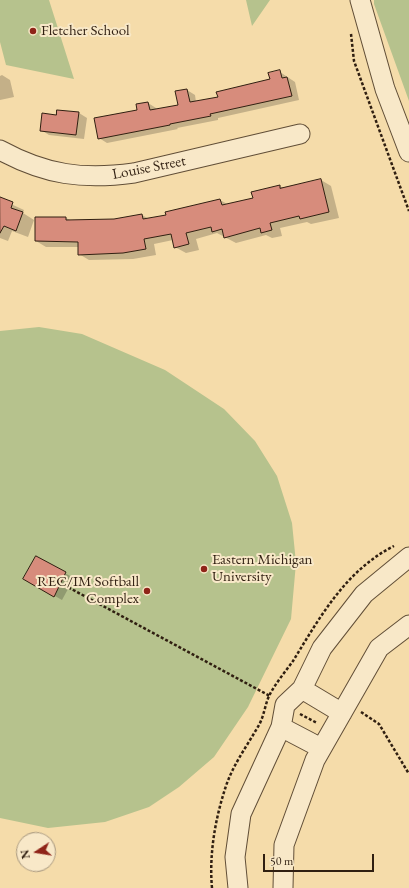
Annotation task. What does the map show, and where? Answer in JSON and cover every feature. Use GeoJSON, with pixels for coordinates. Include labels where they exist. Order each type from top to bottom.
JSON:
{"type":"FeatureCollection","features":[{"type":"Feature","properties":{"kind":"street"},"geometry":{"type":"LineString","coordinates":[[360,0],[385,89],[409,152]]}},
{"type":"Feature","properties":{"kind":"street","name":"Louise Street"},"geometry":{"type":"LineString","coordinates":[[0,150],[23,163],[48,170],[76,176],[108,176],[134,173],[300,134]]}},
{"type":"Feature","properties":{"kind":"street"},"geometry":{"type":"LineString","coordinates":[[238,888],[235,857],[241,814],[281,727],[285,705],[302,689],[322,648],[364,594],[409,557]]}},
{"type":"Feature","properties":{"kind":"street"},"geometry":{"type":"LineString","coordinates":[[283,888],[284,845],[315,760],[331,732],[351,713],[379,648],[409,625]]}},
{"type":"Feature","properties":{"kind":"street"},"geometry":{"type":"LineString","coordinates":[[302,689],[351,713]]}},
{"type":"Feature","properties":{"kind":"street"},"geometry":{"type":"LineString","coordinates":[[281,727],[321,748]]}},
{"type":"Feature","properties":{"kind":"path"},"geometry":{"type":"LineString","coordinates":[[64,585],[285,705],[331,732]]}},
{"type":"Feature","properties":{"kind":"path"},"geometry":{"type":"LineString","coordinates":[[351,713],[379,724],[409,774]]}},
{"type":"Feature","properties":{"kind":"green space","name":"Fletcher School"},"geometry":{"type":"Polygon","coordinates":[[[0,0],[49,0],[74,79],[6,65],[0,42],[0,0]]]}},
{"type":"Feature","properties":{"kind":"green space"},"geometry":{"type":"Polygon","coordinates":[[[246,0],[270,0],[252,26],[246,0]]]}},
{"type":"Feature","properties":{"kind":"green space"},"geometry":{"type":"Polygon","coordinates":[[[374,0],[409,0],[409,101],[374,4],[374,0]]]}},
{"type":"Feature","properties":{"kind":"green space","name":"REC/IM Softball Complex"},"geometry":{"type":"Polygon","coordinates":[[[39,327],[82,334],[165,370],[224,409],[255,441],[277,476],[292,523],[296,563],[291,619],[248,707],[214,757],[179,787],[149,807],[105,822],[48,828],[0,818],[0,331],[39,327]]]}},
{"type":"Feature","properties":{"kind":"building"},"geometry":{"type":"Polygon","coordinates":[[[280,70],[282,78],[287,77],[292,96],[210,114],[211,116],[98,139],[94,118],[137,110],[136,104],[148,102],[150,110],[178,105],[175,91],[187,89],[190,102],[218,97],[216,92],[270,79],[268,73],[280,70]]]}},
{"type":"Feature","properties":{"kind":"building"},"geometry":{"type":"Polygon","coordinates":[[[57,110],[79,112],[76,135],[40,131],[42,113],[56,115],[57,110]]]}},
{"type":"Feature","properties":{"kind":"building"},"geometry":{"type":"Polygon","coordinates":[[[321,179],[329,212],[300,219],[299,216],[270,223],[272,230],[261,233],[260,228],[224,238],[222,229],[212,232],[211,227],[186,233],[189,244],[174,248],[171,234],[144,239],[146,249],[123,253],[78,255],[78,242],[35,241],[35,217],[66,217],[66,220],[114,219],[142,214],[143,219],[166,215],[165,212],[220,199],[222,205],[253,198],[251,192],[280,185],[280,188],[321,179]]]}},
{"type":"Feature","properties":{"kind":"building"},"geometry":{"type":"Polygon","coordinates":[[[0,197],[13,202],[11,208],[23,212],[16,231],[4,226],[0,233],[0,197]]]}},
{"type":"Feature","properties":{"kind":"building"},"geometry":{"type":"Polygon","coordinates":[[[36,556],[66,572],[54,597],[23,579],[36,556]]]}},
{"type":"Feature","properties":{"kind":"place","name":"Fletcher School"},"geometry":{"type":"Point","coordinates":[33,31]}},
{"type":"Feature","properties":{"kind":"place","name":"Eastern Michigan University"},"geometry":{"type":"Point","coordinates":[204,569]}},
{"type":"Feature","properties":{"kind":"place","name":"REC/IM Softball Complex"},"geometry":{"type":"Point","coordinates":[147,591]}}]}
